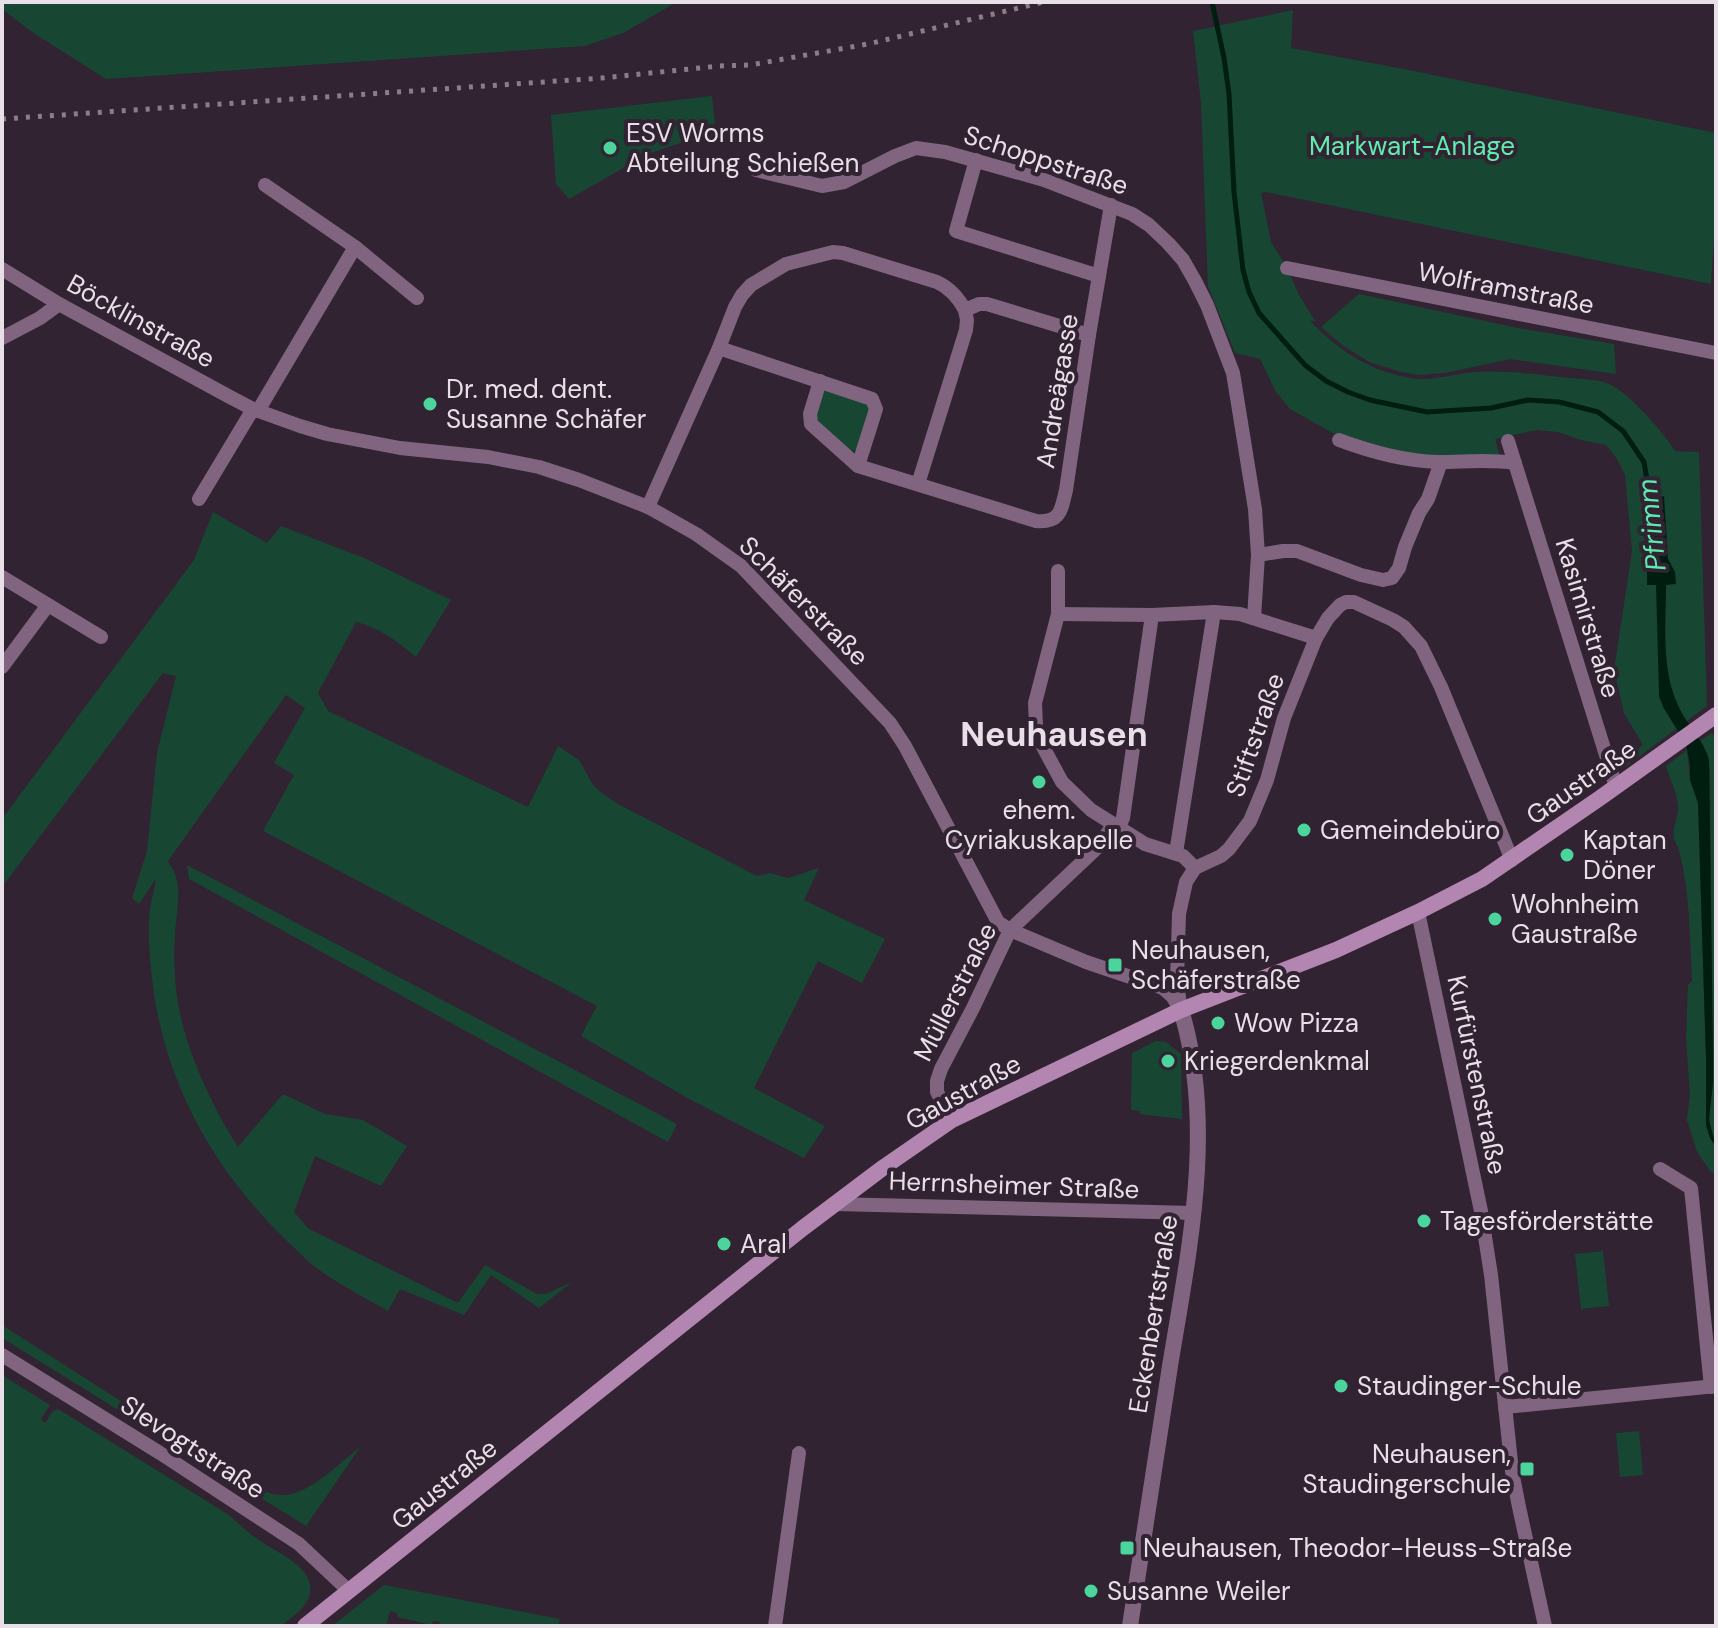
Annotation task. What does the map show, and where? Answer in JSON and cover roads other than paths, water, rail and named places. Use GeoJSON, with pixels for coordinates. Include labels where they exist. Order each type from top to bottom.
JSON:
{"type":"FeatureCollection","features":[{"type":"Feature","properties":{"kind":"main road","name":"Gaustraße"},"geometry":{"type":"LineString","coordinates":[[305,1626],[834,1204],[952,1120],[1181,1010],[1336,950],[1482,879],[1710,719]]}},
{"type":"Feature","properties":{"kind":"street","name":"Schoppstraße"},"geometry":{"type":"LineString","coordinates":[[756,170],[822,186],[844,182],[916,148],[945,152],[1044,180],[1142,219],[1183,260],[1211,315],[1233,373],[1255,509],[1258,555],[1254,618]]}},
{"type":"Feature","properties":{"kind":"street"},"geometry":{"type":"LineString","coordinates":[[976,160],[956,231],[1099,276]]}},
{"type":"Feature","properties":{"kind":"street"},"geometry":{"type":"LineString","coordinates":[[265,185],[355,247],[417,298]]}},
{"type":"Feature","properties":{"kind":"street","name":"Andreägasse"},"geometry":{"type":"LineString","coordinates":[[918,484],[1036,521],[1046,522],[1061,513],[1111,205]]}},
{"type":"Feature","properties":{"kind":"street"},"geometry":{"type":"LineString","coordinates":[[199,499],[355,247]]}},
{"type":"Feature","properties":{"kind":"street"},"geometry":{"type":"LineString","coordinates":[[648,507],[735,307],[751,285],[772,271],[822,253],[843,253],[937,282],[954,293],[965,310],[966,330],[918,484],[858,466],[811,424],[810,414],[820,381]]}},
{"type":"Feature","properties":{"kind":"street","name":"Wolframstraße"},"geometry":{"type":"LineString","coordinates":[[1287,268],[1716,353]]}},
{"type":"Feature","properties":{"kind":"street","name":"Böcklinstraße"},"geometry":{"type":"LineString","coordinates":[[2,269],[59,304],[256,410]]}},
{"type":"Feature","properties":{"kind":"street"},"geometry":{"type":"LineString","coordinates":[[2,338],[59,304]]}},
{"type":"Feature","properties":{"kind":"street"},"geometry":{"type":"LineString","coordinates":[[965,310],[987,304],[1089,335]]}},
{"type":"Feature","properties":{"kind":"street"},"geometry":{"type":"LineString","coordinates":[[719,348],[867,396],[875,403],[876,409],[858,466]]}},
{"type":"Feature","properties":{"kind":"street","name":"Schäferstraße"},"geometry":{"type":"LineString","coordinates":[[256,410],[327,434],[400,448],[488,457],[539,467],[648,507],[696,534],[741,566],[890,723],[993,915],[1003,926],[1086,962],[1163,988],[1181,1010]]}},
{"type":"Feature","properties":{"kind":"street"},"geometry":{"type":"LineString","coordinates":[[1339,440],[1394,457],[1441,462],[1490,460],[1515,463]]}},
{"type":"Feature","properties":{"kind":"street","name":"Kasimirstraße"},"geometry":{"type":"LineString","coordinates":[[1508,441],[1616,787]]}},
{"type":"Feature","properties":{"kind":"street"},"geometry":{"type":"LineString","coordinates":[[1258,555],[1297,551],[1361,575],[1383,580],[1392,578],[1399,568],[1441,462]]}},
{"type":"Feature","properties":{"kind":"street"},"geometry":{"type":"LineString","coordinates":[[1058,571],[1058,614],[1035,703],[1038,736],[1062,782],[1091,810],[1145,844],[1183,856],[1195,868],[1186,882],[1179,914],[1177,982],[1181,1010]]}},
{"type":"Feature","properties":{"kind":"street"},"geometry":{"type":"LineString","coordinates":[[2,577],[101,637]]}},
{"type":"Feature","properties":{"kind":"street","name":"Stiftstraße"},"geometry":{"type":"LineString","coordinates":[[1195,868],[1221,856],[1250,821],[1267,780],[1284,718],[1316,638],[1328,618],[1346,602],[1354,602],[1377,612],[1413,635],[1441,687],[1512,860]]}},
{"type":"Feature","properties":{"kind":"street"},"geometry":{"type":"LineString","coordinates":[[2,667],[48,605]]}},
{"type":"Feature","properties":{"kind":"street"},"geometry":{"type":"LineString","coordinates":[[1176,853],[1214,612]]}},
{"type":"Feature","properties":{"kind":"street"},"geometry":{"type":"LineString","coordinates":[[1058,614],[1240,614],[1316,638]]}},
{"type":"Feature","properties":{"kind":"street","name":"Müllerstraße"},"geometry":{"type":"LineString","coordinates":[[952,1120],[937,1092],[937,1081],[1010,930],[1098,847],[1123,818],[1152,615]]}},
{"type":"Feature","properties":{"kind":"street","name":"Kurfürstenstraße"},"geometry":{"type":"LineString","coordinates":[[1418,912],[1481,1211],[1491,1275],[1509,1449],[1545,1626]]}},
{"type":"Feature","properties":{"kind":"street","name":"Eckenbertstraße"},"geometry":{"type":"LineString","coordinates":[[1130,1626],[1193,1213],[1198,1159],[1190,1042],[1181,1010]]}},
{"type":"Feature","properties":{"kind":"street"},"geometry":{"type":"LineString","coordinates":[[1505,1407],[1714,1387],[1691,1188],[1660,1169]]}},
{"type":"Feature","properties":{"kind":"street","name":"Herrnsheimer Straße"},"geometry":{"type":"LineString","coordinates":[[834,1204],[1193,1213]]}},
{"type":"Feature","properties":{"kind":"street","name":"Slevogtstraße"},"geometry":{"type":"LineString","coordinates":[[2,1355],[299,1544],[349,1591]]}},
{"type":"Feature","properties":{"kind":"street"},"geometry":{"type":"LineString","coordinates":[[775,1626],[799,1453]]}},
{"type":"Feature","properties":{"kind":"waterway","name":"Pfrimm"},"geometry":{"type":"LineString","coordinates":[[1212,2],[1229,94],[1234,192],[1243,270],[1259,313],[1305,365],[1326,381],[1370,400],[1427,412],[1491,408],[1528,400],[1559,402],[1598,412],[1623,431],[1644,462],[1656,548]]}},
{"type":"Feature","properties":{"kind":"railway"},"geometry":{"type":"LineString","coordinates":[[2,119],[750,65],[868,44],[1044,2]]}},
{"type":"Feature","properties":{"kind":"place","name":"ESV Worms Abteilung Schießen"},"geometry":{"type":"Point","coordinates":[610,148]}},
{"type":"Feature","properties":{"kind":"place","name":"Dr. med. dent. Susanne Schäfer"},"geometry":{"type":"Point","coordinates":[430,404]}},
{"type":"Feature","properties":{"kind":"place","name":"ehem. Cyriakuskapelle"},"geometry":{"type":"Point","coordinates":[1039,782]}},
{"type":"Feature","properties":{"kind":"place","name":"Gemeindebüro"},"geometry":{"type":"Point","coordinates":[1304,830]}},
{"type":"Feature","properties":{"kind":"place","name":"Kaptan Döner"},"geometry":{"type":"Point","coordinates":[1567,855]}},
{"type":"Feature","properties":{"kind":"place","name":"Wohnheim Gaustraße"},"geometry":{"type":"Point","coordinates":[1495,919]}},
{"type":"Feature","properties":{"kind":"place","name":"Neuhausen, Schäferstraße"},"geometry":{"type":"Point","coordinates":[1115,965]}},
{"type":"Feature","properties":{"kind":"place","name":"Wow Pizza"},"geometry":{"type":"Point","coordinates":[1218,1023]}},
{"type":"Feature","properties":{"kind":"place","name":"Kriegerdenkmal"},"geometry":{"type":"Point","coordinates":[1168,1061]}},
{"type":"Feature","properties":{"kind":"place","name":"Tagesförderstätte"},"geometry":{"type":"Point","coordinates":[1424,1221]}},
{"type":"Feature","properties":{"kind":"place","name":"Aral"},"geometry":{"type":"Point","coordinates":[724,1244]}},
{"type":"Feature","properties":{"kind":"place","name":"Staudinger-Schule"},"geometry":{"type":"Point","coordinates":[1341,1386]}},
{"type":"Feature","properties":{"kind":"place","name":"Neuhausen, Staudingerschule"},"geometry":{"type":"Point","coordinates":[1527,1469]}},
{"type":"Feature","properties":{"kind":"place","name":"Neuhausen, Theodor-Heuss-Straße"},"geometry":{"type":"Point","coordinates":[1127,1548]}},
{"type":"Feature","properties":{"kind":"place","name":"Susanne Weiler"},"geometry":{"type":"Point","coordinates":[1091,1591]}},
{"type":"Feature","properties":{"kind":"district","name":"Neuhausen"},"geometry":{"type":"Point","coordinates":[1054,734]}},
{"type":"Feature","properties":{"kind":"park label","name":"Markwart-Anlage"},"geometry":{"type":"Point","coordinates":[1412,146]}}]}
